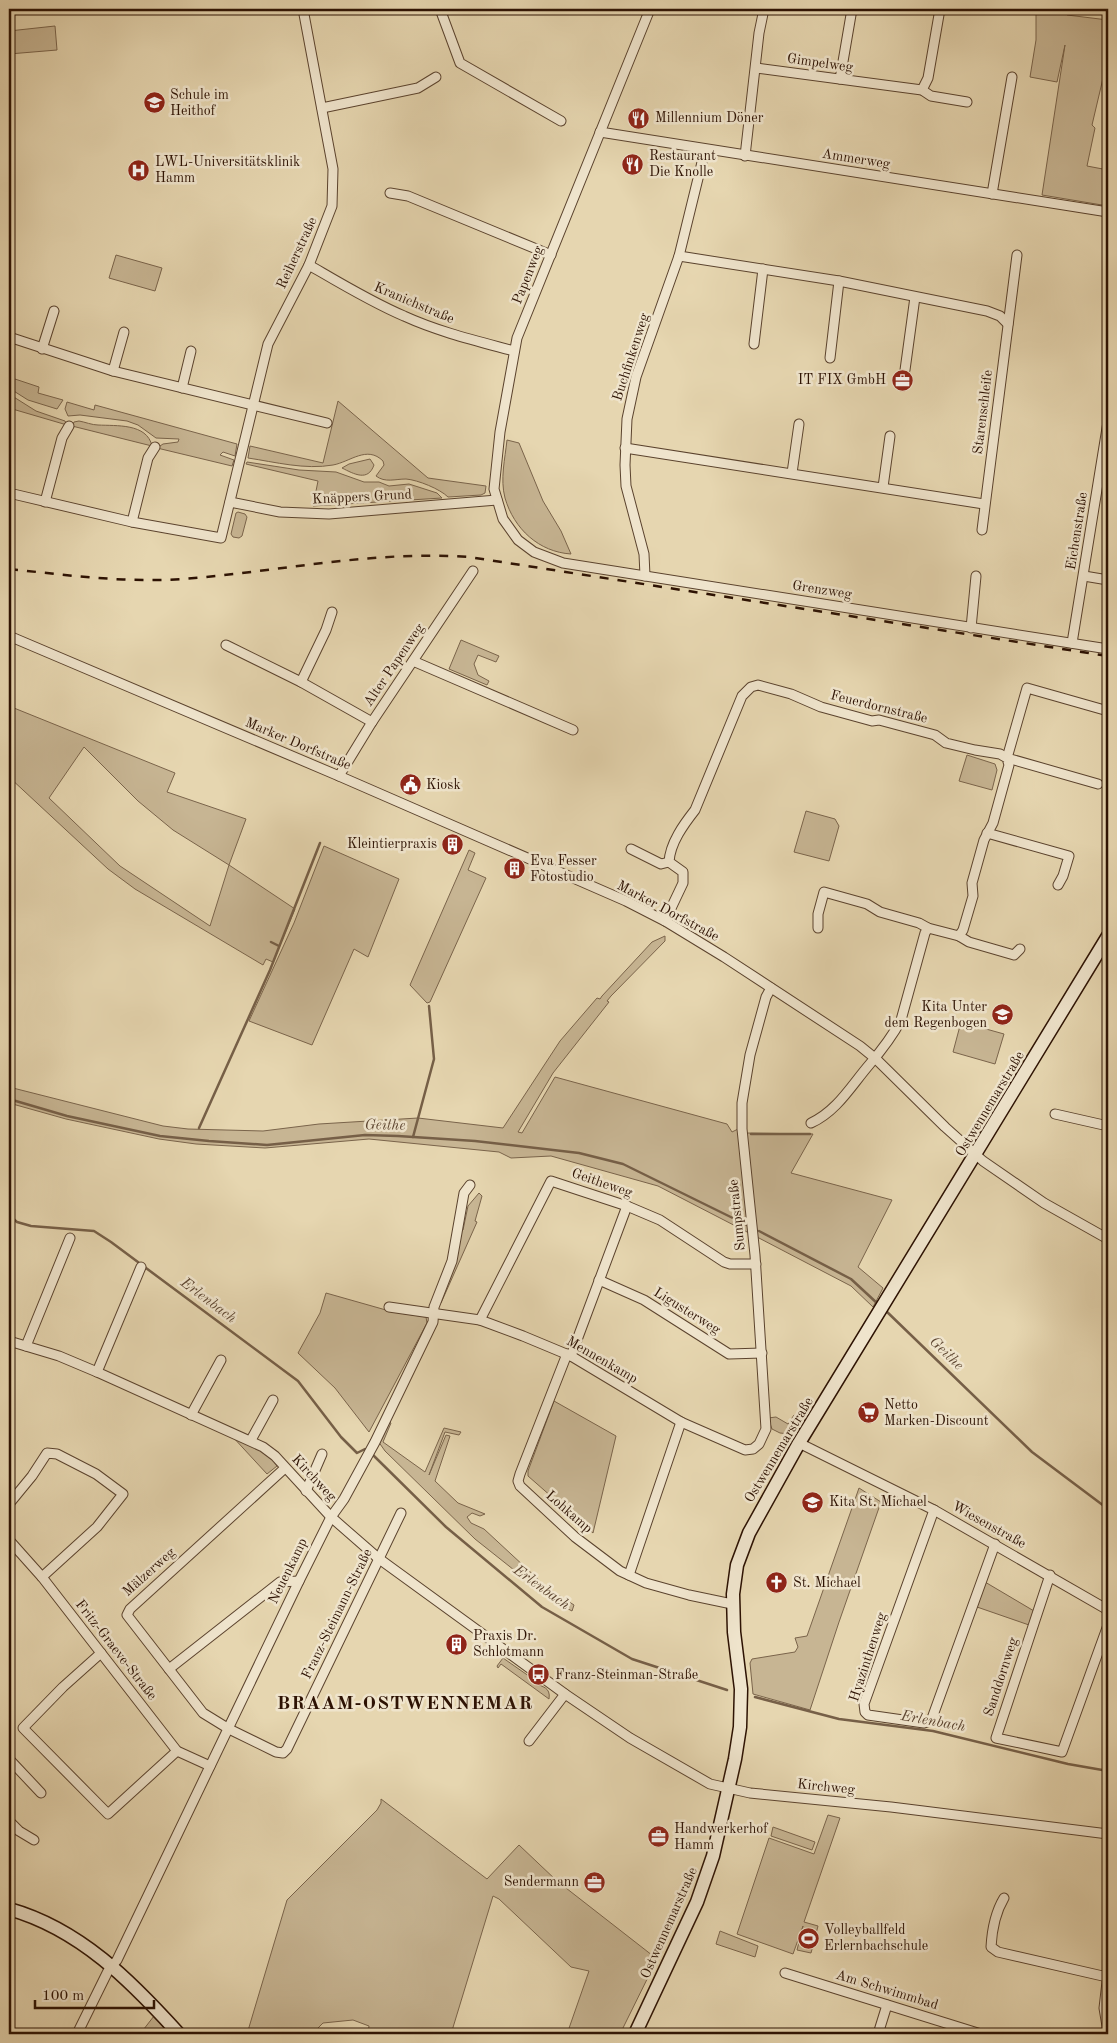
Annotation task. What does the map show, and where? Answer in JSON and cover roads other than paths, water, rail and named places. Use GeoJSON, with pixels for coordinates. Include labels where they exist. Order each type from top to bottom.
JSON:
{"type":"FeatureCollection","features":[{"type":"Feature","properties":{"kind":"street","name":"Reiherstraße"},"geometry":{"type":"LineString","coordinates":[[132,522],[221,538],[268,344],[309,265],[329,217],[334,197],[334,169],[303,9]]}},
{"type":"Feature","properties":{"kind":"street"},"geometry":{"type":"LineString","coordinates":[[440,9],[460,63],[561,121]]}},
{"type":"Feature","properties":{"kind":"street","name":"Papenweg"},"geometry":{"type":"LineString","coordinates":[[534,552],[511,532],[503,519],[494,488],[495,466],[514,351],[517,338],[650,9]]}},
{"type":"Feature","properties":{"kind":"street"},"geometry":{"type":"LineString","coordinates":[[744,156],[764,9]]}},
{"type":"Feature","properties":{"kind":"street"},"geometry":{"type":"LineString","coordinates":[[840,80],[852,9]]}},
{"type":"Feature","properties":{"kind":"street"},"geometry":{"type":"LineString","coordinates":[[922,90],[928,78],[940,9]]}},
{"type":"Feature","properties":{"kind":"street","name":"Gimpelweg"},"geometry":{"type":"LineString","coordinates":[[756,68],[922,90],[931,96],[967,102]]}},
{"type":"Feature","properties":{"kind":"street"},"geometry":{"type":"LineString","coordinates":[[992,194],[1012,76]]}},
{"type":"Feature","properties":{"kind":"street"},"geometry":{"type":"LineString","coordinates":[[322,108],[418,88],[436,78]]}},
{"type":"Feature","properties":{"kind":"street","name":"Ammerweg"},"geometry":{"type":"LineString","coordinates":[[600,132],[1108,212]]}},
{"type":"Feature","properties":{"kind":"street","name":"Buchfinkenweg"},"geometry":{"type":"LineString","coordinates":[[645,576],[644,554],[626,486],[626,430],[632,392],[680,256],[705,150]]}},
{"type":"Feature","properties":{"kind":"street"},"geometry":{"type":"LineString","coordinates":[[390,193],[408,196],[551,255]]}},
{"type":"Feature","properties":{"kind":"street","name":"Starenschleife"},"geometry":{"type":"LineString","coordinates":[[982,530],[1017,255]]}},
{"type":"Feature","properties":{"kind":"street"},"geometry":{"type":"LineString","coordinates":[[680,256],[839,282],[987,311],[1000,316],[1008,324]]}},
{"type":"Feature","properties":{"kind":"street","name":"Kranichstraße"},"geometry":{"type":"LineString","coordinates":[[309,265],[362,296],[404,317],[444,332],[514,351]]}},
{"type":"Feature","properties":{"kind":"street"},"geometry":{"type":"LineString","coordinates":[[754,344],[763,269]]}},
{"type":"Feature","properties":{"kind":"street"},"geometry":{"type":"LineString","coordinates":[[830,358],[839,282]]}},
{"type":"Feature","properties":{"kind":"street"},"geometry":{"type":"LineString","coordinates":[[905,370],[915,297]]}},
{"type":"Feature","properties":{"kind":"street"},"geometry":{"type":"LineString","coordinates":[[42,349],[54,311]]}},
{"type":"Feature","properties":{"kind":"street"},"geometry":{"type":"LineString","coordinates":[[113,371],[124,332]]}},
{"type":"Feature","properties":{"kind":"street"},"geometry":{"type":"LineString","coordinates":[[9,337],[113,371],[327,423]]}},
{"type":"Feature","properties":{"kind":"street"},"geometry":{"type":"LineString","coordinates":[[182,388],[192,351]]}},
{"type":"Feature","properties":{"kind":"street","name":"Eichenstraße"},"geometry":{"type":"LineString","coordinates":[[1072,643],[1107,440],[1108,422]]}},
{"type":"Feature","properties":{"kind":"street"},"geometry":{"type":"LineString","coordinates":[[792,473],[799,424]]}},
{"type":"Feature","properties":{"kind":"street"},"geometry":{"type":"LineString","coordinates":[[45,502],[62,438],[69,426]]}},
{"type":"Feature","properties":{"kind":"street"},"geometry":{"type":"LineString","coordinates":[[882,487],[890,436]]}},
{"type":"Feature","properties":{"kind":"street"},"geometry":{"type":"LineString","coordinates":[[9,493],[132,522],[148,458],[155,447]]}},
{"type":"Feature","properties":{"kind":"street"},"geometry":{"type":"LineString","coordinates":[[625,448],[984,504]]}},
{"type":"Feature","properties":{"kind":"street","name":"Knäppers Grund"},"geometry":{"type":"LineString","coordinates":[[230,502],[280,512],[329,514],[497,500]]}},
{"type":"Feature","properties":{"kind":"street","name":"Grenzweg"},"geometry":{"type":"LineString","coordinates":[[534,552],[563,563],[1108,649]]}},
{"type":"Feature","properties":{"kind":"street","name":"Alter Papenweg"},"geometry":{"type":"LineString","coordinates":[[339,776],[372,722],[473,571]]}},
{"type":"Feature","properties":{"kind":"street"},"geometry":{"type":"LineString","coordinates":[[971,628],[976,576]]}},
{"type":"Feature","properties":{"kind":"street"},"geometry":{"type":"LineString","coordinates":[[1084,576],[1108,580]]}},
{"type":"Feature","properties":{"kind":"street"},"geometry":{"type":"LineString","coordinates":[[301,682],[326,630],[332,612]]}},
{"type":"Feature","properties":{"kind":"street","name":"Marker Dorfstraße"},"geometry":{"type":"LineString","coordinates":[[9,636],[339,776],[626,901],[665,921],[724,957],[876,1058],[945,1127],[973,1152],[1044,1203],[1108,1239]]}},
{"type":"Feature","properties":{"kind":"street"},"geometry":{"type":"LineString","coordinates":[[226,645],[301,682],[372,722]]}},
{"type":"Feature","properties":{"kind":"street"},"geometry":{"type":"LineString","coordinates":[[413,661],[573,730]]}},
{"type":"Feature","properties":{"kind":"street","name":"Feuerdornstraße"},"geometry":{"type":"LineString","coordinates":[[669,862],[672,850],[684,824],[695,810],[742,696],[751,686],[758,685],[783,692],[821,707],[872,721],[879,720],[934,736],[946,742],[975,750],[1000,754],[1007,758]]}},
{"type":"Feature","properties":{"kind":"street"},"geometry":{"type":"LineString","coordinates":[[959,936],[963,930],[973,896],[972,884],[987,833],[993,823],[1009,765],[1007,758],[1027,688],[1108,711]]}},
{"type":"Feature","properties":{"kind":"street"},"geometry":{"type":"LineString","coordinates":[[1007,758],[1098,784]]}},
{"type":"Feature","properties":{"kind":"street"},"geometry":{"type":"LineString","coordinates":[[987,833],[1069,856],[1058,885]]}},
{"type":"Feature","properties":{"kind":"street"},"geometry":{"type":"LineString","coordinates":[[631,850],[661,864],[669,862],[684,872],[683,883],[665,921]]}},
{"type":"Feature","properties":{"kind":"street"},"geometry":{"type":"LineString","coordinates":[[818,928],[818,914],[824,892],[867,904],[880,912],[959,936],[969,942],[1014,955],[1020,949]]}},
{"type":"Feature","properties":{"kind":"street"},"geometry":{"type":"LineString","coordinates":[[811,1123],[822,1118],[845,1096],[876,1058],[900,1020],[928,928]]}},
{"type":"Feature","properties":{"kind":"street","name":"Ostwennemarstraße"},"geometry":{"type":"LineString","coordinates":[[636,2034],[707,1878],[728,1789],[738,1742],[741,1703],[741,1683],[732,1604],[737,1565],[744,1545],[761,1510],[800,1443],[973,1152],[1108,936]]}},
{"type":"Feature","properties":{"kind":"street","name":"Sumpstraße"},"geometry":{"type":"LineString","coordinates":[[762,1441],[766,1429],[762,1353],[756,1264],[742,1138],[742,1103],[758,1022],[771,988]]}},
{"type":"Feature","properties":{"kind":"street"},"geometry":{"type":"LineString","coordinates":[[1055,1114],[1108,1126]]}},
{"type":"Feature","properties":{"kind":"street","name":"Geitheweg"},"geometry":{"type":"LineString","coordinates":[[480,1320],[551,1181],[628,1206],[660,1220],[724,1262],[730,1264],[756,1264]]}},
{"type":"Feature","properties":{"kind":"street","name":"Neuenkamp"},"geometry":{"type":"LineString","coordinates":[[77,2034],[108,1971],[117,1960],[229,1729],[298,1581],[331,1517],[344,1500],[375,1442],[433,1322],[434,1307],[452,1261],[464,1193],[470,1185]]}},
{"type":"Feature","properties":{"kind":"street","name":"Lohkamp"},"geometry":{"type":"LineString","coordinates":[[628,1206],[569,1355],[540,1419],[518,1481],[525,1492],[576,1537],[609,1563],[629,1575],[646,1583],[689,1596],[732,1604]]}},
{"type":"Feature","properties":{"kind":"street"},"geometry":{"type":"LineString","coordinates":[[26,1346],[70,1238]]}},
{"type":"Feature","properties":{"kind":"street"},"geometry":{"type":"LineString","coordinates":[[97,1372],[141,1267]]}},
{"type":"Feature","properties":{"kind":"street","name":"Ligusterweg"},"geometry":{"type":"LineString","coordinates":[[599,1280],[644,1300],[729,1354],[762,1353]]}},
{"type":"Feature","properties":{"kind":"street","name":"Mennenkamp"},"geometry":{"type":"LineString","coordinates":[[389,1307],[480,1320],[569,1355],[681,1422],[745,1450],[753,1448],[762,1441]]}},
{"type":"Feature","properties":{"kind":"street","name":"Kirchweg"},"geometry":{"type":"LineString","coordinates":[[9,1340],[59,1356],[251,1440],[275,1456],[331,1517],[378,1558],[565,1694],[630,1738],[710,1784],[750,1793],[890,1807],[1108,1834]]}},
{"type":"Feature","properties":{"kind":"street"},"geometry":{"type":"LineString","coordinates":[[191,1415],[221,1360]]}},
{"type":"Feature","properties":{"kind":"street"},"geometry":{"type":"LineString","coordinates":[[251,1440],[274,1400]]}},
{"type":"Feature","properties":{"kind":"street"},"geometry":{"type":"LineString","coordinates":[[629,1575],[681,1422]]}},
{"type":"Feature","properties":{"kind":"street","name":"Wiesenstraße"},"geometry":{"type":"LineString","coordinates":[[800,1443],[934,1510],[1108,1610]]}},
{"type":"Feature","properties":{"kind":"street"},"geometry":{"type":"LineString","coordinates":[[9,1504],[32,1476],[47,1453],[57,1454],[96,1474],[123,1494],[92,1532],[42,1577]]}},
{"type":"Feature","properties":{"kind":"street"},"geometry":{"type":"LineString","coordinates":[[306,1491],[322,1454]]}},
{"type":"Feature","properties":{"kind":"street","name":"Mälzerweg"},"geometry":{"type":"LineString","coordinates":[[229,1729],[203,1713],[128,1619],[128,1612],[285,1468]]}},
{"type":"Feature","properties":{"kind":"street","name":"Hyazinthenweg"},"geometry":{"type":"LineString","coordinates":[[934,1510],[864,1704],[865,1712],[868,1715],[924,1723],[931,1721],[995,1544]]}},
{"type":"Feature","properties":{"kind":"street","name":"Franz-Steimann-Straße"},"geometry":{"type":"LineString","coordinates":[[229,1729],[280,1754],[286,1751],[401,1513]]}},
{"type":"Feature","properties":{"kind":"street","name":"Fritz-Graeve-Straße"},"geometry":{"type":"LineString","coordinates":[[9,1540],[42,1577],[177,1751],[210,1766]]}},
{"type":"Feature","properties":{"kind":"street","name":"Sanddornweg"},"geometry":{"type":"LineString","coordinates":[[1050,1575],[996,1738],[1062,1752],[1108,1626]]}},
{"type":"Feature","properties":{"kind":"street"},"geometry":{"type":"LineString","coordinates":[[168,1669],[280,1582],[298,1581]]}},
{"type":"Feature","properties":{"kind":"street"},"geometry":{"type":"LineString","coordinates":[[101,1653],[23,1728],[108,1814],[177,1751]]}},
{"type":"Feature","properties":{"kind":"street"},"geometry":{"type":"LineString","coordinates":[[529,1741],[565,1694]]}},
{"type":"Feature","properties":{"kind":"street"},"geometry":{"type":"LineString","coordinates":[[9,1759],[40,1793]]}},
{"type":"Feature","properties":{"kind":"street"},"geometry":{"type":"LineString","coordinates":[[9,1821],[19,1831],[34,1840]]}},
{"type":"Feature","properties":{"kind":"street"},"geometry":{"type":"LineString","coordinates":[[1004,1898],[997,1910],[991,1947],[998,1952],[1108,1975],[1104,2008],[1108,2032]]}},
{"type":"Feature","properties":{"kind":"street"},"geometry":{"type":"LineString","coordinates":[[9,1909],[44,1921],[85,1945],[112,1966],[142,1994],[179,2034]]}},
{"type":"Feature","properties":{"kind":"street","name":"Am Schwimmbad"},"geometry":{"type":"LineString","coordinates":[[785,1973],[982,2034]]}},
{"type":"Feature","properties":{"kind":"street"},"geometry":{"type":"LineString","coordinates":[[878,2034],[887,2005]]}},
{"type":"Feature","properties":{"kind":"waterway"},"geometry":{"type":"LineString","coordinates":[[199,1128],[270,970],[320,843]]}},
{"type":"Feature","properties":{"kind":"waterway"},"geometry":{"type":"LineString","coordinates":[[271,942],[279,946]]}},
{"type":"Feature","properties":{"kind":"waterway"},"geometry":{"type":"LineString","coordinates":[[413,1137],[434,1059],[429,1006]]}},
{"type":"Feature","properties":{"kind":"waterway","name":"Geithe"},"geometry":{"type":"LineString","coordinates":[[9,1099],[67,1116],[160,1136],[209,1141],[267,1145],[365,1135],[398,1136],[475,1141],[579,1153],[623,1164],[749,1226]]}},
{"type":"Feature","properties":{"kind":"waterway","name":"Erlenbach"},"geometry":{"type":"LineString","coordinates":[[9,1114],[10,1099]]}},
{"type":"Feature","properties":{"kind":"waterway"},"geometry":{"type":"LineString","coordinates":[[751,1134],[810,1134]]}},
{"type":"Feature","properties":{"kind":"waterway","name":"Erlenbach"},"geometry":{"type":"LineString","coordinates":[[9,1215],[17,1222],[31,1226],[94,1231],[111,1242],[298,1381],[341,1437],[357,1453],[365,1449]]}},
{"type":"Feature","properties":{"kind":"waterway","name":"Geithe"},"geometry":{"type":"LineString","coordinates":[[759,1231],[851,1279],[878,1304]]}},
{"type":"Feature","properties":{"kind":"waterway","name":"Geithe"},"geometry":{"type":"LineString","coordinates":[[884,1309],[1032,1452],[1108,1509]]}},
{"type":"Feature","properties":{"kind":"waterway","name":"Erlenbach"},"geometry":{"type":"LineString","coordinates":[[373,1455],[446,1527],[542,1607],[632,1659],[727,1690]]}},
{"type":"Feature","properties":{"kind":"waterway","name":"Erlenbach"},"geometry":{"type":"LineString","coordinates":[[755,1697],[839,1719],[933,1731],[1068,1764],[1108,1771]]}},
{"type":"Feature","properties":{"kind":"railway"},"geometry":{"type":"LineString","coordinates":[[9,569],[96,578],[160,580],[218,576],[397,556],[469,557],[1108,656]]}},
{"type":"Feature","properties":{"kind":"place","name":"Schule im Heithof"},"geometry":{"type":"Point","coordinates":[154,103]}},
{"type":"Feature","properties":{"kind":"place","name":"Millennium Döner"},"geometry":{"type":"Point","coordinates":[639,118]}},
{"type":"Feature","properties":{"kind":"place","name":"Restaurant Die Knolle"},"geometry":{"type":"Point","coordinates":[633,164]}},
{"type":"Feature","properties":{"kind":"place","name":"LWL-Universitätsklinik Hamm"},"geometry":{"type":"Point","coordinates":[139,170]}},
{"type":"Feature","properties":{"kind":"place","name":"IT FIX GmbH"},"geometry":{"type":"Point","coordinates":[902,380]}},
{"type":"Feature","properties":{"kind":"place","name":"Kiosk"},"geometry":{"type":"Point","coordinates":[410,785]}},
{"type":"Feature","properties":{"kind":"place","name":"Kleintierpraxis"},"geometry":{"type":"Point","coordinates":[453,844]}},
{"type":"Feature","properties":{"kind":"place","name":"Eva Fesser Fotostudio"},"geometry":{"type":"Point","coordinates":[514,869]}},
{"type":"Feature","properties":{"kind":"place","name":"Kita Unter dem Regenbogen"},"geometry":{"type":"Point","coordinates":[1003,1015]}},
{"type":"Feature","properties":{"kind":"place","name":"Netto Marken-Discount"},"geometry":{"type":"Point","coordinates":[868,1413]}},
{"type":"Feature","properties":{"kind":"place","name":"Kita St. Michael"},"geometry":{"type":"Point","coordinates":[813,1502]}},
{"type":"Feature","properties":{"kind":"place","name":"St. Michael"},"geometry":{"type":"Point","coordinates":[777,1583]}},
{"type":"Feature","properties":{"kind":"place","name":"Praxis Dr. Schlotmann"},"geometry":{"type":"Point","coordinates":[457,1644]}},
{"type":"Feature","properties":{"kind":"place","name":"Franz-Steinman-Straße"},"geometry":{"type":"Point","coordinates":[539,1675]}},
{"type":"Feature","properties":{"kind":"place","name":"Handwerkerhof Hamm"},"geometry":{"type":"Point","coordinates":[658,1837]}},
{"type":"Feature","properties":{"kind":"place","name":"Sendermann"},"geometry":{"type":"Point","coordinates":[595,1882]}},
{"type":"Feature","properties":{"kind":"place","name":"Volleyballfeld Erlernbachschule"},"geometry":{"type":"Point","coordinates":[808,1938]}},
{"type":"Feature","properties":{"kind":"district","name":"BRAAM-OSTWENNEMAR"},"geometry":{"type":"Point","coordinates":[405,1704]}}]}
